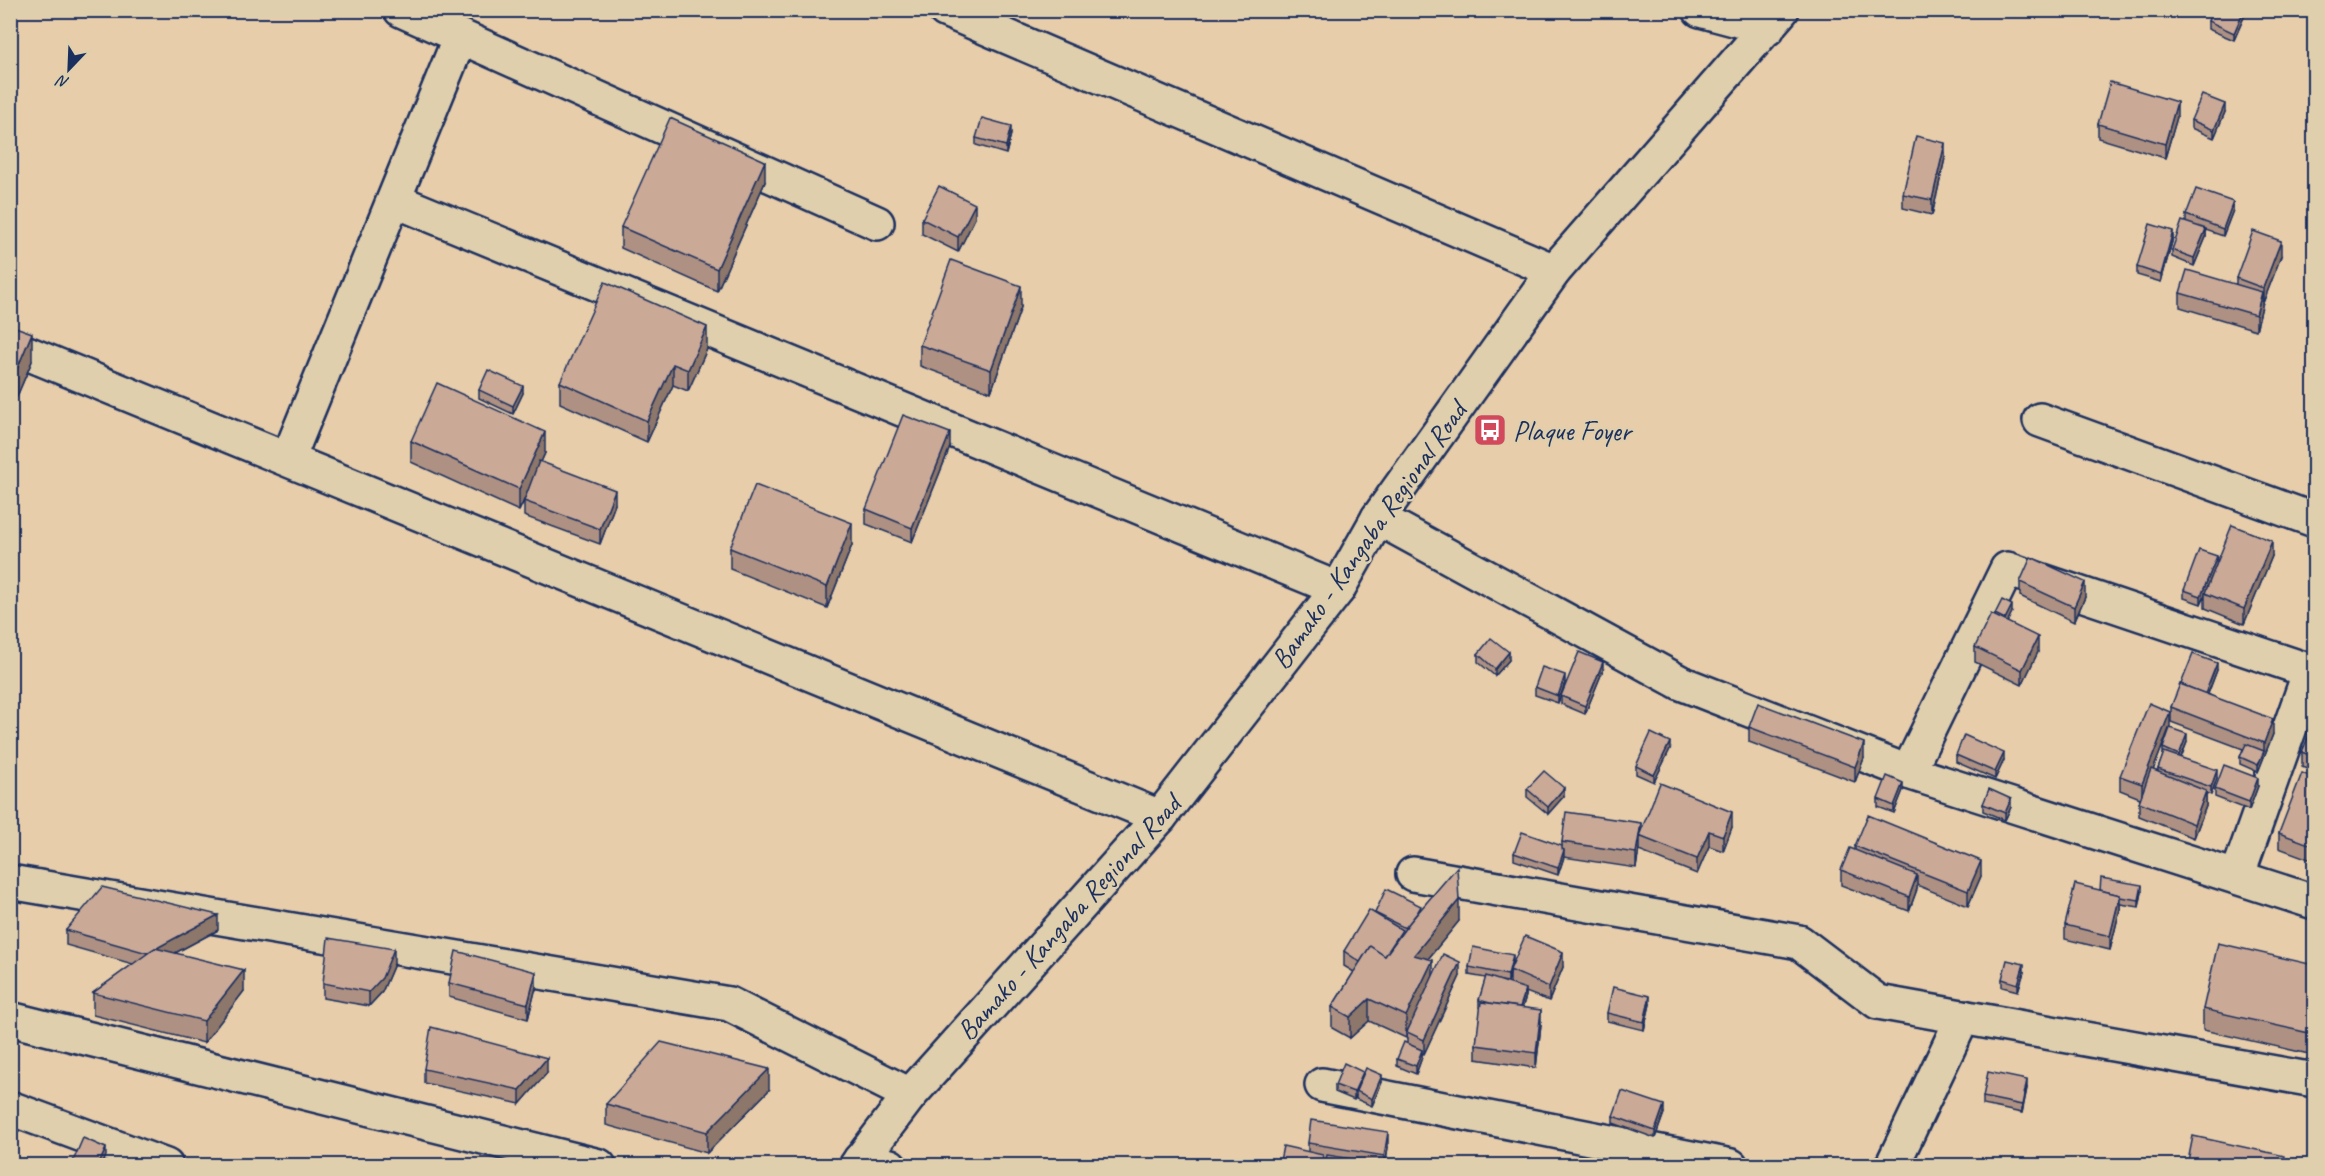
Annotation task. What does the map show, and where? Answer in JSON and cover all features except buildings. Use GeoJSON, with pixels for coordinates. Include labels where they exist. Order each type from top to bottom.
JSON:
{"type":"FeatureCollection","features":[{"type":"Feature","properties":{"kind":"street"},"geometry":{"type":"LineString","coordinates":[[401,10],[877,223]]}},
{"type":"Feature","properties":{"kind":"street"},"geometry":{"type":"LineString","coordinates":[[945,10],[1554,271]]}},
{"type":"Feature","properties":{"kind":"street"},"geometry":{"type":"LineString","coordinates":[[1700,10],[1775,20]]}},
{"type":"Feature","properties":{"kind":"street","name":"Bamako - Kangaba Regional Road"},"geometry":{"type":"LineString","coordinates":[[869,1164],[910,1095],[1160,817],[1338,589],[1378,518],[1554,271],[1775,20]]}},
{"type":"Feature","properties":{"kind":"street"},"geometry":{"type":"LineString","coordinates":[[288,459],[460,37]]}},
{"type":"Feature","properties":{"kind":"street"},"geometry":{"type":"LineString","coordinates":[[394,200],[1338,589]]}},
{"type":"Feature","properties":{"kind":"street"},"geometry":{"type":"LineString","coordinates":[[10,346],[1160,817]]}},
{"type":"Feature","properties":{"kind":"street"},"geometry":{"type":"LineString","coordinates":[[2040,420],[2314,520]]}},
{"type":"Feature","properties":{"kind":"street"},"geometry":{"type":"LineString","coordinates":[[1378,518],[1681,683],[1908,772],[2314,902]]}},
{"type":"Feature","properties":{"kind":"street"},"geometry":{"type":"LineString","coordinates":[[1908,772],[2007,569],[2310,671],[2237,877]]}},
{"type":"Feature","properties":{"kind":"street"},"geometry":{"type":"LineString","coordinates":[[1413,874],[1799,942],[1878,1002],[2314,1080]]}},
{"type":"Feature","properties":{"kind":"street"},"geometry":{"type":"LineString","coordinates":[[10,882],[729,1004],[910,1095]]}},
{"type":"Feature","properties":{"kind":"street"},"geometry":{"type":"LineString","coordinates":[[1892,1166],[1963,1017]]}},
{"type":"Feature","properties":{"kind":"street"},"geometry":{"type":"LineString","coordinates":[[10,1019],[598,1166]]}},
{"type":"Feature","properties":{"kind":"street"},"geometry":{"type":"LineString","coordinates":[[1322,1084],[1731,1166]]}},
{"type":"Feature","properties":{"kind":"street"},"geometry":{"type":"LineString","coordinates":[[10,1108],[145,1162]]}},
{"type":"Feature","properties":{"kind":"place","name":"Plaque Foyer"},"geometry":{"type":"Point","coordinates":[1490,430]}}]}
